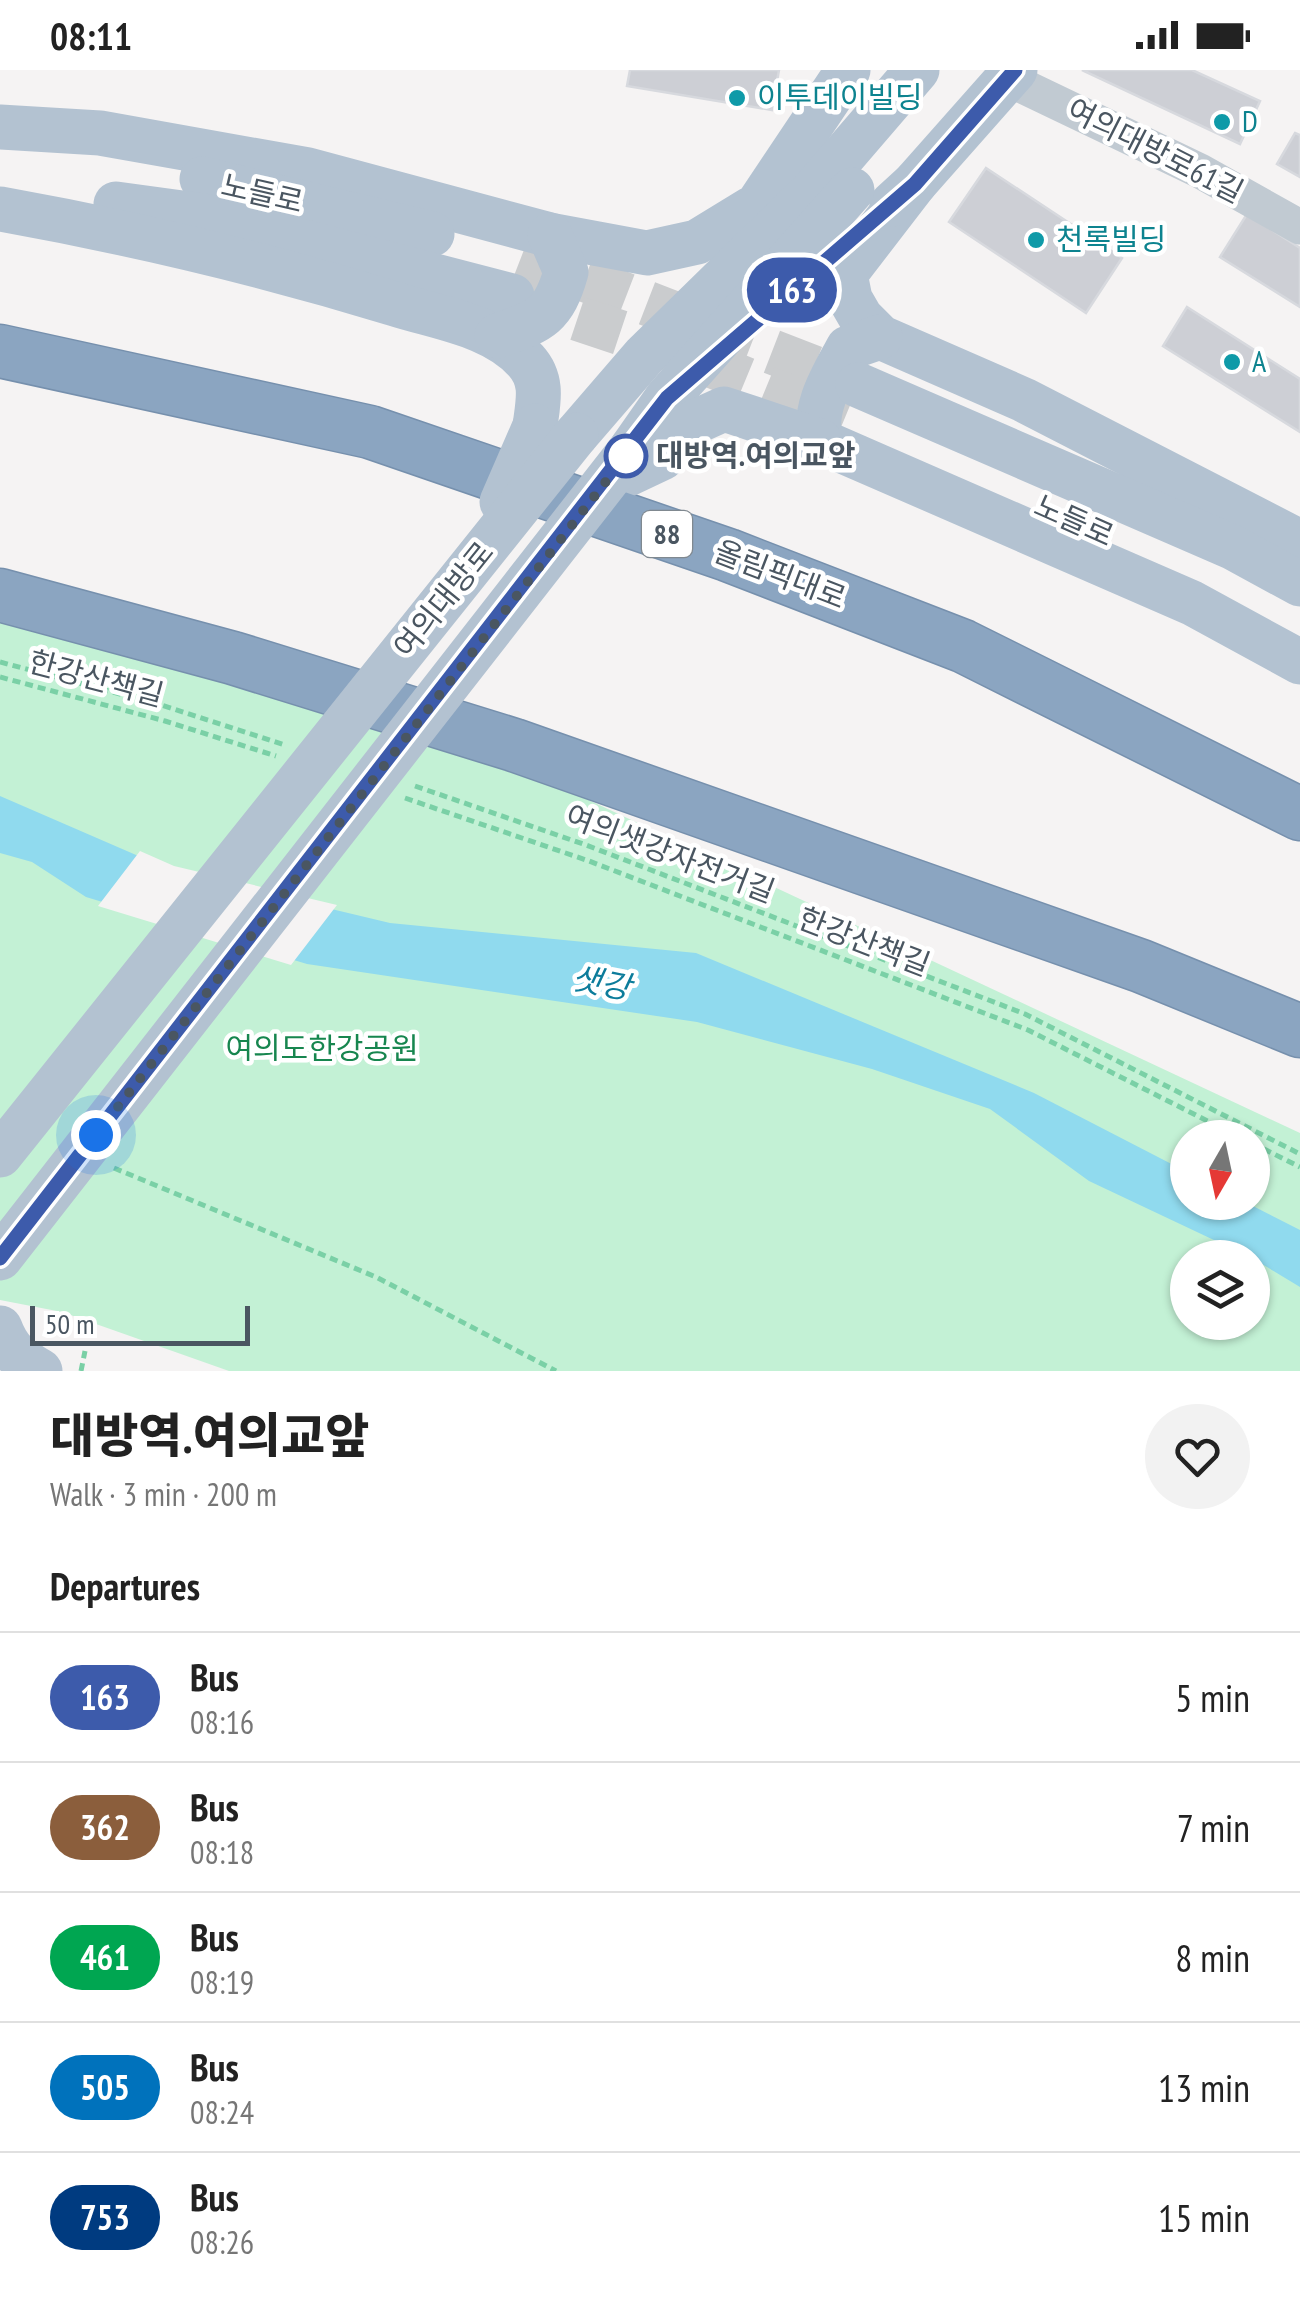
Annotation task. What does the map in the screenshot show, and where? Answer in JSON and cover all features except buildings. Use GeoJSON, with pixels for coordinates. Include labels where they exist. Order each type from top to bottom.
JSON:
{"type":"FeatureCollection","features":[{"type":"Feature","properties":{"kind":"highway","name":"올림픽대로"},"geometry":{"type":"LineString","coordinates":[[0,352],[370,432],[728,555],[963,646],[1300,814]]}},
{"type":"Feature","properties":{"kind":"highway"},"geometry":{"type":"LineString","coordinates":[[0,596],[233,658],[514,745],[1140,966],[1300,1030]]}},
{"type":"Feature","properties":{"kind":"main road"},"geometry":{"type":"LineString","coordinates":[[752,208],[753,212],[848,70]]}},
{"type":"Feature","properties":{"kind":"main road"},"geometry":{"type":"LineString","coordinates":[[520,281],[528,363],[555,430],[671,329],[814,191],[917,70]]}},
{"type":"Feature","properties":{"kind":"main road","name":"여의대방로"},"geometry":{"type":"LineString","coordinates":[[0,1258],[601,486],[647,453],[667,398],[874,166],[953,70]]}},
{"type":"Feature","properties":{"kind":"main road"},"geometry":{"type":"LineString","coordinates":[[1012,74],[915,184],[845,274],[850,298],[861,318],[880,337],[1024,400],[1300,542]]}},
{"type":"Feature","properties":{"kind":"main road"},"geometry":{"type":"LineString","coordinates":[[0,127],[100,133],[308,170],[520,281]]}},
{"type":"Feature","properties":{"kind":"main road","name":"노들로"},"geometry":{"type":"LineString","coordinates":[[0,149],[182,174],[520,281]]}},
{"type":"Feature","properties":{"kind":"main road"},"geometry":{"type":"LineString","coordinates":[[667,398],[915,184]]}},
{"type":"Feature","properties":{"kind":"main road","name":"노들로"},"geometry":{"type":"LineString","coordinates":[[0,188],[204,216],[520,281]]}},
{"type":"Feature","properties":{"kind":"main road"},"geometry":{"type":"LineString","coordinates":[[0,209],[101,227],[283,269],[520,281],[697,242],[752,208]]}},
{"type":"Feature","properties":{"kind":"main road"},"geometry":{"type":"LineString","coordinates":[[671,329],[752,208]]}},
{"type":"Feature","properties":{"kind":"main road"},"geometry":{"type":"LineString","coordinates":[[840,415],[816,421],[848,348],[880,337]]}},
{"type":"Feature","properties":{"kind":"main road"},"geometry":{"type":"LineString","coordinates":[[647,453],[695,422],[724,409],[840,415],[1300,662]]}},
{"type":"Feature","properties":{"kind":"main road","name":"노들로"},"geometry":{"type":"LineString","coordinates":[[840,415],[1232,547],[1300,584]]}},
{"type":"Feature","properties":{"kind":"main road","name":"노들로"},"geometry":{"type":"LineString","coordinates":[[840,415],[1214,583],[1300,630]]}},
{"type":"Feature","properties":{"kind":"main road","name":"여의대방로"},"geometry":{"type":"LineString","coordinates":[[0,1155],[478,557],[555,430]]}},
{"type":"Feature","properties":{"kind":"main road"},"geometry":{"type":"LineString","coordinates":[[0,1328],[5,1344],[16,1356],[40,1371]]}},
{"type":"Feature","properties":{"kind":"street","name":"여의대방로61길"},"geometry":{"type":"LineString","coordinates":[[1012,74],[1200,170],[1300,227]]}},
{"type":"Feature","properties":{"kind":"path"},"geometry":{"type":"LineString","coordinates":[[0,662],[161,705],[290,746]]}},
{"type":"Feature","properties":{"kind":"path","name":"한강산책길"},"geometry":{"type":"LineString","coordinates":[[0,677],[165,721],[276,756]]}},
{"type":"Feature","properties":{"kind":"path","name":"여의샛강자전거길"},"geometry":{"type":"LineString","coordinates":[[402,782],[586,845],[1024,1014],[1300,1154]]}},
{"type":"Feature","properties":{"kind":"path","name":"한강산책길"},"geometry":{"type":"LineString","coordinates":[[406,798],[589,861],[1028,1030],[1206,1120]]}},
{"type":"Feature","properties":{"kind":"path"},"geometry":{"type":"LineString","coordinates":[[1270,1152],[1300,1167]]}},
{"type":"Feature","properties":{"kind":"path"},"geometry":{"type":"LineString","coordinates":[[109,1166],[376,1277],[556,1371]]}},
{"type":"Feature","properties":{"kind":"path"},"geometry":{"type":"LineString","coordinates":[[81,1371],[85,1351]]}},
{"type":"Feature","properties":{"kind":"green space","name":"여의도한강공원"},"geometry":{"type":"Polygon","coordinates":[[[0,610],[548,781],[1300,1133],[1300,1371],[229,1371],[62,1312],[0,1300],[0,610]]]}},
{"type":"Feature","properties":{"kind":"water","name":"샛강"},"geometry":{"type":"Polygon","coordinates":[[[0,796],[173,871],[390,923],[696,953],[1034,1093],[1170,1163],[1170,1219],[1089,1181],[990,1109],[872,1069],[697,1022],[307,964],[86,897],[32,862],[0,853],[0,796]]]}},
{"type":"Feature","properties":{"kind":"water"},"geometry":{"type":"Polygon","coordinates":[[[1270,1215],[1300,1230],[1300,1287],[1270,1269],[1270,1240],[1214,1240],[1172,1220],[1270,1220],[1270,1215]]]}},
{"type":"Feature","properties":{"kind":"pier"},"geometry":{"type":"Polygon","coordinates":[[[140,851],[174,866],[337,905],[291,965],[98,906],[140,851]]]}},
{"type":"Feature","properties":{"kind":"tunnel"},"geometry":{"type":"LineString","coordinates":[[522,255],[858,385]]}},
{"type":"Feature","properties":{"kind":"tunnel"},"geometry":{"type":"LineString","coordinates":[[514,297],[684,354],[844,420]]}},
{"type":"Feature","properties":{"kind":"bus line","name":"163"},"geometry":{"type":"LineString","coordinates":[[0,1258],[667,398],[915,184],[1015,70]]}},
{"type":"Feature","properties":{"kind":"place","name":"이투데이빌딩"},"geometry":{"type":"Point","coordinates":[737,98]}},
{"type":"Feature","properties":{"kind":"place","name":"D"},"geometry":{"type":"Point","coordinates":[1222,122]}},
{"type":"Feature","properties":{"kind":"place","name":"천록빌딩"},"geometry":{"type":"Point","coordinates":[1036,240]}},
{"type":"Feature","properties":{"kind":"place","name":"A"},"geometry":{"type":"Point","coordinates":[1232,362]}},
{"type":"Feature","properties":{"kind":"place","name":"대방역.여의교앞"},"geometry":{"type":"Point","coordinates":[626,456]}},
{"type":"Feature","properties":{"kind":"route"},"geometry":{"type":"LineString","coordinates":[[96,1135],[632,448],[626,456]]}}]}
